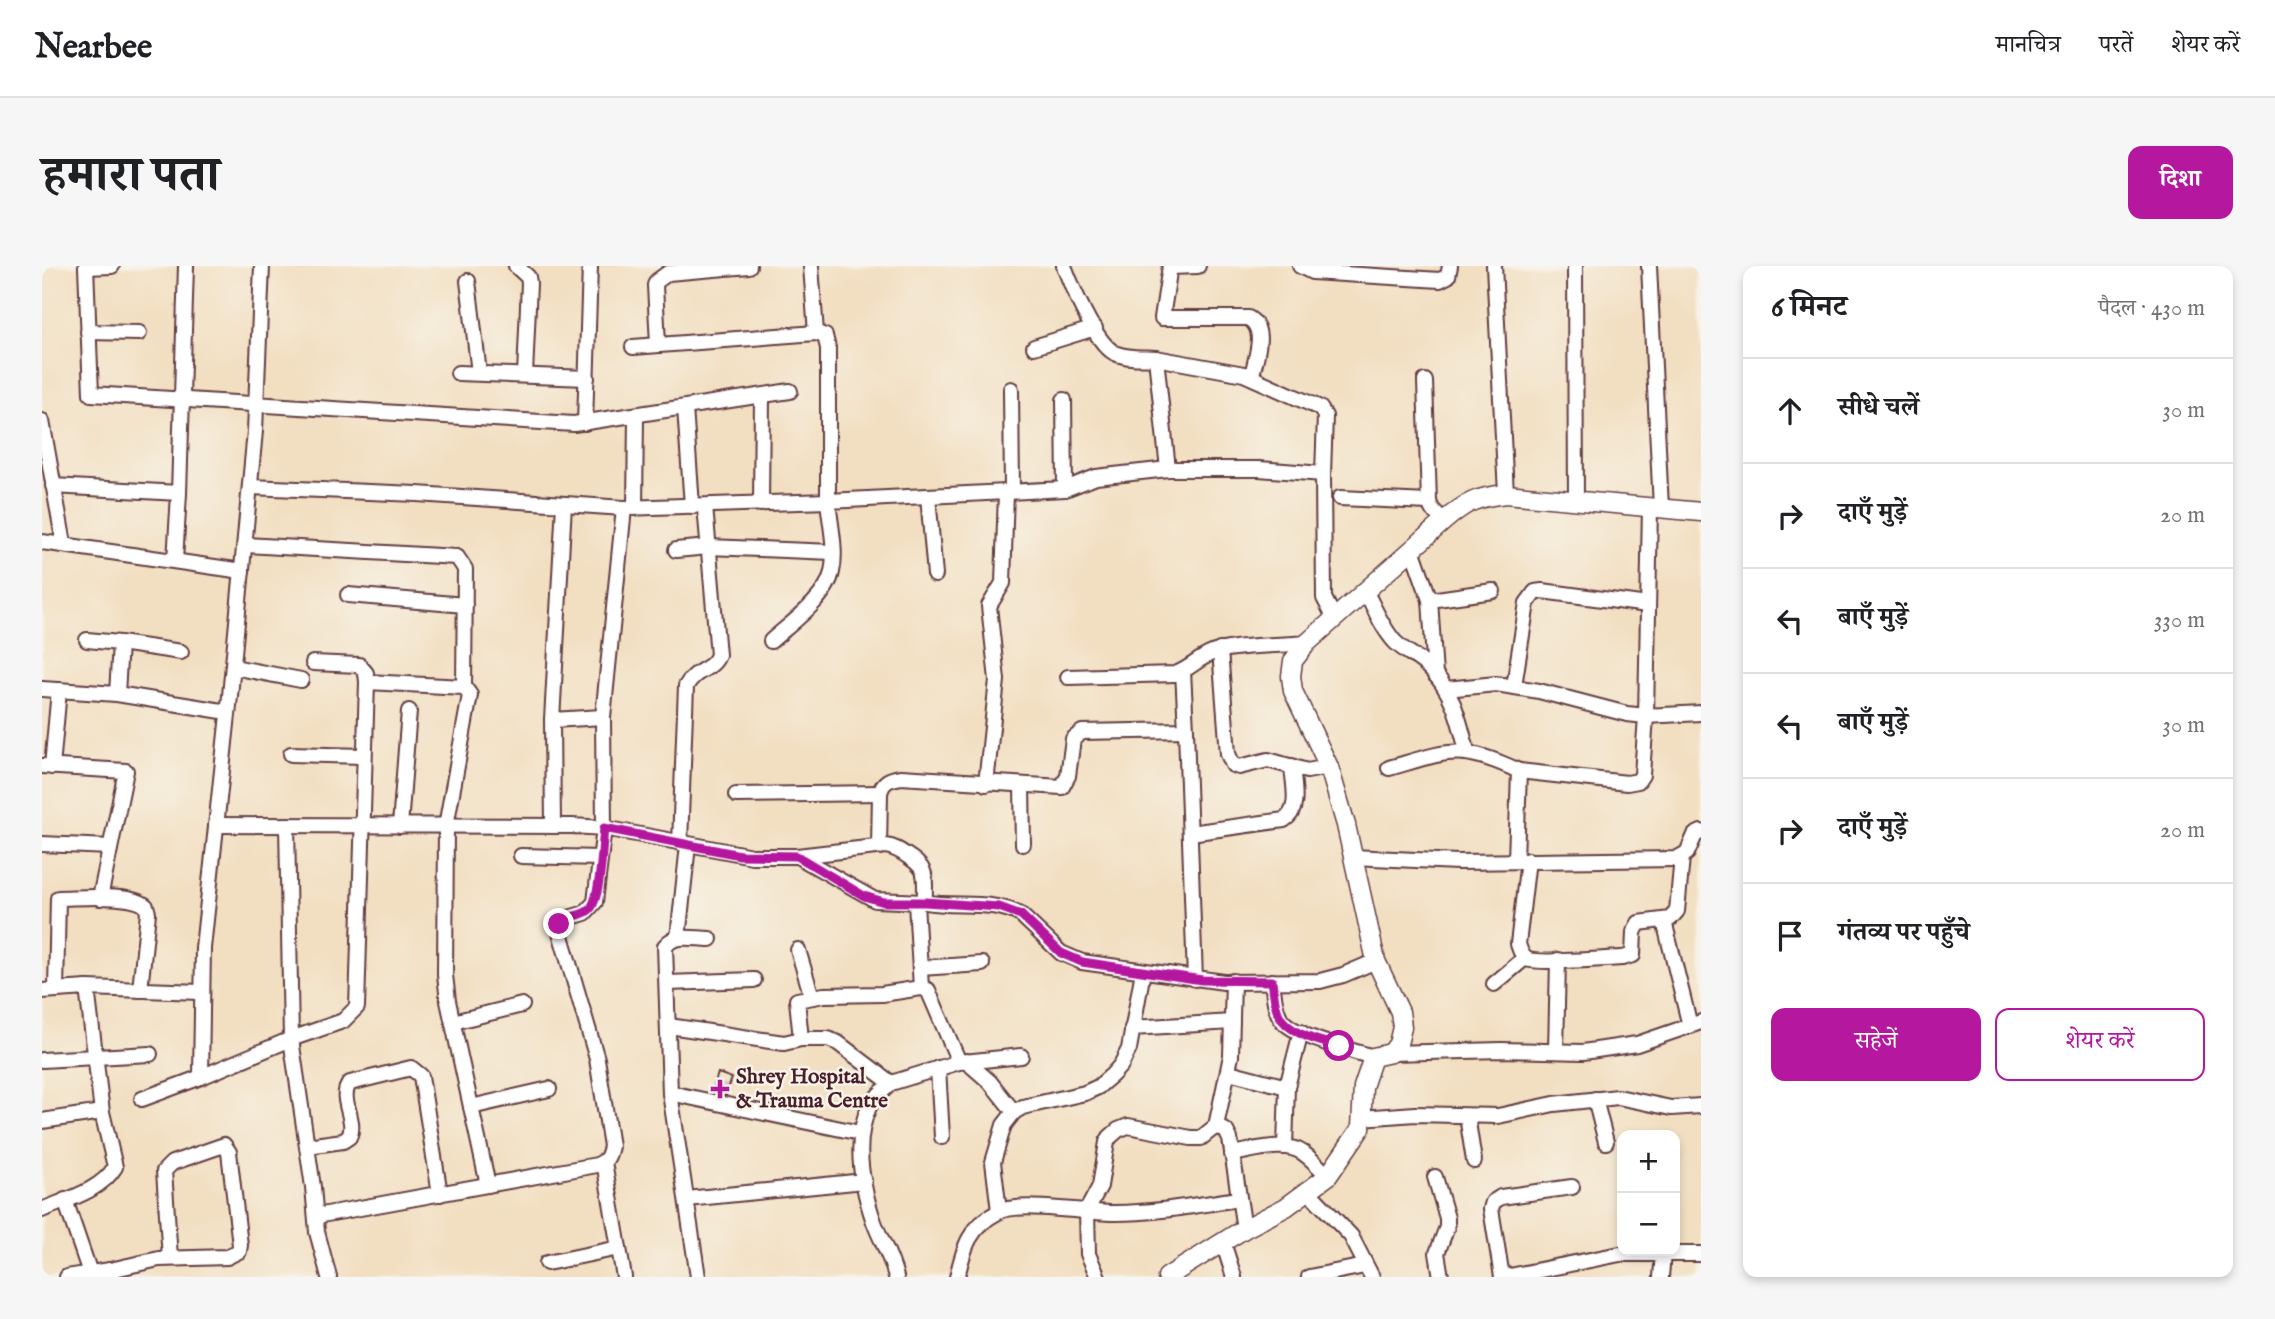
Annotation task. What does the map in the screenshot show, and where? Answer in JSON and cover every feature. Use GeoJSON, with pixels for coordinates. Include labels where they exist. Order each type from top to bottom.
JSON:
{"type":"FeatureCollection","features":[{"type":"Feature","properties":{"kind":"street"},"geometry":{"type":"LineString","coordinates":[[112,266],[86,267],[91,394],[183,398],[494,421],[585,424],[790,391]]}},
{"type":"Feature","properties":{"kind":"street"},"geometry":{"type":"LineString","coordinates":[[175,561],[186,266]]}},
{"type":"Feature","properties":{"kind":"street"},"geometry":{"type":"LineString","coordinates":[[201,1077],[203,948],[250,487],[257,403],[262,266]]}},
{"type":"Feature","properties":{"kind":"street"},"geometry":{"type":"LineString","coordinates":[[516,266],[528,277],[525,375]]}},
{"type":"Feature","properties":{"kind":"street"},"geometry":{"type":"LineString","coordinates":[[585,424],[590,266]]}},
{"type":"Feature","properties":{"kind":"street"},"geometry":{"type":"LineString","coordinates":[[658,345],[655,285],[662,276],[668,273],[749,266]]}},
{"type":"Feature","properties":{"kind":"street"},"geometry":{"type":"LineString","coordinates":[[811,266],[816,333]]}},
{"type":"Feature","properties":{"kind":"street"},"geometry":{"type":"LineString","coordinates":[[1064,266],[1086,315],[1112,351],[1126,356],[1156,358],[1252,376],[1320,408],[1325,416],[1324,598],[1334,617]]}},
{"type":"Feature","properties":{"kind":"street"},"geometry":{"type":"LineString","coordinates":[[1198,266],[1170,267],[1162,318],[1248,318],[1254,321],[1260,331],[1252,376]]}},
{"type":"Feature","properties":{"kind":"street"},"geometry":{"type":"LineString","coordinates":[[1300,266],[1312,272],[1440,280],[1448,276],[1450,266]]}},
{"type":"Feature","properties":{"kind":"street"},"geometry":{"type":"LineString","coordinates":[[1494,266],[1506,494]]}},
{"type":"Feature","properties":{"kind":"street"},"geometry":{"type":"LineString","coordinates":[[1575,266],[1576,501]]}},
{"type":"Feature","properties":{"kind":"street"},"geometry":{"type":"LineString","coordinates":[[1389,768],[1441,753],[1466,751],[1480,754],[1519,771],[1633,783],[1642,775],[1648,606],[1655,508],[1649,266]]}},
{"type":"Feature","properties":{"kind":"street"},"geometry":{"type":"LineString","coordinates":[[468,281],[479,373]]}},
{"type":"Feature","properties":{"kind":"street"},"geometry":{"type":"LineString","coordinates":[[1034,347],[1094,328]]}},
{"type":"Feature","properties":{"kind":"street"},"geometry":{"type":"LineString","coordinates":[[88,332],[139,333]]}},
{"type":"Feature","properties":{"kind":"street"},"geometry":{"type":"LineString","coordinates":[[633,347],[816,333],[825,336],[828,348],[828,501],[833,552],[832,574],[826,589],[771,641]]}},
{"type":"Feature","properties":{"kind":"street"},"geometry":{"type":"LineString","coordinates":[[1156,358],[1168,469]]}},
{"type":"Feature","properties":{"kind":"street"},"geometry":{"type":"LineString","coordinates":[[458,373],[587,378]]}},
{"type":"Feature","properties":{"kind":"street"},"geometry":{"type":"LineString","coordinates":[[1425,381],[1429,502],[1444,521]]}},
{"type":"Feature","properties":{"kind":"street"},"geometry":{"type":"LineString","coordinates":[[986,783],[997,680],[989,606],[1003,583],[1012,389]]}},
{"type":"Feature","properties":{"kind":"street"},"geometry":{"type":"LineString","coordinates":[[761,504],[762,397]]}},
{"type":"Feature","properties":{"kind":"street"},"geometry":{"type":"LineString","coordinates":[[1065,400],[1065,489]]}},
{"type":"Feature","properties":{"kind":"street"},"geometry":{"type":"LineString","coordinates":[[678,938],[684,844],[686,686],[696,672],[711,666],[718,655],[708,547],[699,506],[685,408]]}},
{"type":"Feature","properties":{"kind":"street"},"geometry":{"type":"LineString","coordinates":[[316,1216],[597,1166],[610,1155],[603,1085],[559,929],[562,920],[585,913],[595,902],[604,828],[603,717],[629,508],[636,416]]}},
{"type":"Feature","properties":{"kind":"street"},"geometry":{"type":"LineString","coordinates":[[42,421],[64,544]]}},
{"type":"Feature","properties":{"kind":"street"},"geometry":{"type":"LineString","coordinates":[[250,487],[417,494],[629,508],[1065,489],[1096,477],[1168,469],[1259,469],[1323,474]]}},
{"type":"Feature","properties":{"kind":"street"},"geometry":{"type":"LineString","coordinates":[[53,486],[179,493]]}},
{"type":"Feature","properties":{"kind":"street"},"geometry":{"type":"LineString","coordinates":[[1391,1053],[1398,1044],[1402,1027],[1400,1012],[1376,961],[1346,825],[1329,767],[1293,691],[1293,661],[1334,617],[1461,506],[1482,496],[1506,494],[1701,512]]}},
{"type":"Feature","properties":{"kind":"street"},"geometry":{"type":"LineString","coordinates":[[928,496],[935,575]]}},
{"type":"Feature","properties":{"kind":"street"},"geometry":{"type":"LineString","coordinates":[[1340,498],[1429,502]]}},
{"type":"Feature","properties":{"kind":"street"},"geometry":{"type":"LineString","coordinates":[[553,826],[552,720],[564,504]]}},
{"type":"Feature","properties":{"kind":"street"},"geometry":{"type":"LineString","coordinates":[[42,542],[242,571]]}},
{"type":"Feature","properties":{"kind":"street"},"geometry":{"type":"LineString","coordinates":[[244,545],[457,557],[465,569],[464,687],[470,695],[446,826],[445,975],[488,1185]]}},
{"type":"Feature","properties":{"kind":"street"},"geometry":{"type":"LineString","coordinates":[[676,550],[708,547],[833,552]]}},
{"type":"Feature","properties":{"kind":"street"},"geometry":{"type":"LineString","coordinates":[[1412,549],[1430,600],[1435,675]]}},
{"type":"Feature","properties":{"kind":"street"},"geometry":{"type":"LineString","coordinates":[[1365,590],[1397,643],[1422,662],[1446,690],[1457,709],[1466,751]]}},
{"type":"Feature","properties":{"kind":"street"},"geometry":{"type":"LineString","coordinates":[[1430,600],[1493,591]]}},
{"type":"Feature","properties":{"kind":"street"},"geometry":{"type":"LineString","coordinates":[[1514,686],[1527,603],[1535,592],[1648,606]]}},
{"type":"Feature","properties":{"kind":"street"},"geometry":{"type":"LineString","coordinates":[[348,595],[465,605]]}},
{"type":"Feature","properties":{"kind":"street"},"geometry":{"type":"LineString","coordinates":[[87,640],[181,652]]}},
{"type":"Feature","properties":{"kind":"street"},"geometry":{"type":"LineString","coordinates":[[117,694],[120,643]]}},
{"type":"Feature","properties":{"kind":"street"},"geometry":{"type":"LineString","coordinates":[[1068,677],[1175,674],[1220,650],[1307,643]]}},
{"type":"Feature","properties":{"kind":"street"},"geometry":{"type":"LineString","coordinates":[[1220,650],[1229,761],[1239,767],[1268,760],[1307,771],[1329,767]]}},
{"type":"Feature","properties":{"kind":"street"},"geometry":{"type":"LineString","coordinates":[[142,1099],[290,1039],[343,1021],[357,1007],[366,673],[359,665],[313,663]]}},
{"type":"Feature","properties":{"kind":"street"},"geometry":{"type":"LineString","coordinates":[[233,667],[301,680]]}},
{"type":"Feature","properties":{"kind":"street"},"geometry":{"type":"LineString","coordinates":[[1183,671],[1195,979]]}},
{"type":"Feature","properties":{"kind":"street"},"geometry":{"type":"LineString","coordinates":[[367,682],[464,687]]}},
{"type":"Feature","properties":{"kind":"street"},"geometry":{"type":"LineString","coordinates":[[1446,690],[1496,684],[1627,714],[1646,716],[1701,713]]}},
{"type":"Feature","properties":{"kind":"street"},"geometry":{"type":"LineString","coordinates":[[42,689],[117,694],[228,712]]}},
{"type":"Feature","properties":{"kind":"street"},"geometry":{"type":"LineString","coordinates":[[59,690],[47,766],[126,771],[100,898]]}},
{"type":"Feature","properties":{"kind":"street"},"geometry":{"type":"LineString","coordinates":[[400,826],[409,711]]}},
{"type":"Feature","properties":{"kind":"street"},"geometry":{"type":"LineString","coordinates":[[552,720],[603,717]]}},
{"type":"Feature","properties":{"kind":"street"},"geometry":{"type":"LineString","coordinates":[[879,847],[880,793],[887,780],[901,777],[1062,787],[1068,776],[1073,739],[1082,732],[1186,730]]}},
{"type":"Feature","properties":{"kind":"street"},"geometry":{"type":"LineString","coordinates":[[291,754],[363,756]]}},
{"type":"Feature","properties":{"kind":"street"},"geometry":{"type":"LineString","coordinates":[[1190,833],[1284,820],[1289,817],[1294,807],[1292,766]]}},
{"type":"Feature","properties":{"kind":"street"},"geometry":{"type":"LineString","coordinates":[[1519,771],[1522,860],[1518,944],[1521,953],[1530,961],[1628,957],[1635,950],[1634,932],[1639,923],[1664,921],[1677,911],[1682,857],[1690,848],[1695,835],[1701,832]]}},
{"type":"Feature","properties":{"kind":"street"},"geometry":{"type":"LineString","coordinates":[[1022,786],[1023,844]]}},
{"type":"Feature","properties":{"kind":"street"},"geometry":{"type":"LineString","coordinates":[[736,795],[880,793]]}},
{"type":"Feature","properties":{"kind":"street"},"geometry":{"type":"LineString","coordinates":[[216,825],[553,826],[604,828],[752,856],[797,856],[879,847],[898,850],[920,864],[924,872],[920,902],[921,988]]}},
{"type":"Feature","properties":{"kind":"street"},"geometry":{"type":"LineString","coordinates":[[286,825],[290,1039],[317,1232],[329,1277]]}},
{"type":"Feature","properties":{"kind":"street"},"geometry":{"type":"LineString","coordinates":[[42,844],[110,847]]}},
{"type":"Feature","properties":{"kind":"street"},"geometry":{"type":"LineString","coordinates":[[521,856],[600,858]]}},
{"type":"Feature","properties":{"kind":"street"},"geometry":{"type":"LineString","coordinates":[[797,856],[875,900],[1006,908],[1021,915],[1052,947],[1070,958],[1195,979],[1233,981],[1331,979],[1376,961]]}},
{"type":"Feature","properties":{"kind":"street"},"geometry":{"type":"LineString","coordinates":[[1352,857],[1458,862],[1682,857]]}},
{"type":"Feature","properties":{"kind":"street"},"geometry":{"type":"LineString","coordinates":[[140,990],[148,913],[146,906],[137,900],[58,898],[49,990],[88,988],[140,990],[201,992]]}},
{"type":"Feature","properties":{"kind":"street"},"geometry":{"type":"LineString","coordinates":[[1272,981],[1276,1007],[1283,1022],[1320,1041],[1373,1057],[1391,1053],[1583,1052],[1637,1044],[1696,1024],[1664,921]]}},
{"type":"Feature","properties":{"kind":"street"},"geometry":{"type":"LineString","coordinates":[[698,1277],[670,1093],[665,946],[678,938],[710,939]]}},
{"type":"Feature","properties":{"kind":"street"},"geometry":{"type":"LineString","coordinates":[[799,950],[812,997]]}},
{"type":"Feature","properties":{"kind":"street"},"geometry":{"type":"LineString","coordinates":[[1494,984],[1525,958]]}},
{"type":"Feature","properties":{"kind":"street"},"geometry":{"type":"LineString","coordinates":[[1556,1051],[1558,960]]}},
{"type":"Feature","properties":{"kind":"street"},"geometry":{"type":"LineString","coordinates":[[920,968],[982,964]]}},
{"type":"Feature","properties":{"kind":"street"},"geometry":{"type":"LineString","coordinates":[[999,1211],[993,1162],[1004,1125],[1014,1112],[1023,1107],[1085,1093],[1098,1087],[1121,1065],[1129,1049],[1143,971]]}},
{"type":"Feature","properties":{"kind":"street"},"geometry":{"type":"LineString","coordinates":[[667,983],[754,979]]}},
{"type":"Feature","properties":{"kind":"street"},"geometry":{"type":"LineString","coordinates":[[1098,1277],[1088,1254],[1087,1210],[1100,1186],[1107,1142],[1118,1130],[1133,1126],[1179,1137],[1201,1138],[1216,1126],[1229,1072],[1233,981]]}},
{"type":"Feature","properties":{"kind":"street"},"geometry":{"type":"LineString","coordinates":[[42,1210],[101,1183],[110,1176],[115,1167],[102,1112],[88,988]]}},
{"type":"Feature","properties":{"kind":"street"},"geometry":{"type":"LineString","coordinates":[[801,1040],[797,1000],[855,993],[882,994],[921,988],[928,990],[963,1062],[990,1082],[1014,1112]]}},
{"type":"Feature","properties":{"kind":"street"},"geometry":{"type":"LineString","coordinates":[[453,1022],[522,1005]]}},
{"type":"Feature","properties":{"kind":"street"},"geometry":{"type":"LineString","coordinates":[[1132,1028],[1232,1022]]}},
{"type":"Feature","properties":{"kind":"street"},"geometry":{"type":"LineString","coordinates":[[669,1026],[785,1043],[828,1039],[838,1043],[891,1083]]}},
{"type":"Feature","properties":{"kind":"street"},"geometry":{"type":"LineString","coordinates":[[1285,1147],[1287,1087],[1301,1032]]}},
{"type":"Feature","properties":{"kind":"street"},"geometry":{"type":"LineString","coordinates":[[42,1060],[150,1054]]}},
{"type":"Feature","properties":{"kind":"street"},"geometry":{"type":"LineString","coordinates":[[896,1277],[890,1256],[875,1224],[864,1181],[860,1133],[870,1104],[891,1083],[963,1062],[1021,1056]]}},
{"type":"Feature","properties":{"kind":"street"},"geometry":{"type":"LineString","coordinates":[[1167,1277],[1244,1229],[1286,1207],[1328,1176],[1361,1128],[1363,1087],[1373,1057]]}},
{"type":"Feature","properties":{"kind":"street"},"geometry":{"type":"LineString","coordinates":[[307,1146],[343,1141],[349,1137],[352,1125],[346,1088],[351,1083],[411,1068],[421,1076],[440,1194]]}},
{"type":"Feature","properties":{"kind":"street"},"geometry":{"type":"LineString","coordinates":[[938,1069],[942,1137]]}},
{"type":"Feature","properties":{"kind":"street"},"geometry":{"type":"LineString","coordinates":[[1229,1072],[1287,1087]]}},
{"type":"Feature","properties":{"kind":"street"},"geometry":{"type":"LineString","coordinates":[[471,1107],[549,1089]]}},
{"type":"Feature","properties":{"kind":"street"},"geometry":{"type":"LineString","coordinates":[[670,1093],[860,1133]]}},
{"type":"Feature","properties":{"kind":"street"},"geometry":{"type":"LineString","coordinates":[[1362,1118],[1415,1114],[1498,1116],[1554,1104],[1618,1097],[1671,1108],[1701,1106]]}},
{"type":"Feature","properties":{"kind":"street"},"geometry":{"type":"LineString","coordinates":[[1595,1099],[1606,1142]]}},
{"type":"Feature","properties":{"kind":"street"},"geometry":{"type":"LineString","coordinates":[[42,1121],[102,1112]]}},
{"type":"Feature","properties":{"kind":"street"},"geometry":{"type":"LineString","coordinates":[[1467,1116],[1474,1161]]}},
{"type":"Feature","properties":{"kind":"street"},"geometry":{"type":"LineString","coordinates":[[1216,1126],[1226,1131],[1230,1139],[1244,1229]]}},
{"type":"Feature","properties":{"kind":"street"},"geometry":{"type":"LineString","coordinates":[[68,1277],[111,1273],[170,1258],[227,1257],[239,1251],[229,1152],[223,1145],[172,1163],[164,1171],[170,1258]]}},
{"type":"Feature","properties":{"kind":"street"},"geometry":{"type":"LineString","coordinates":[[1232,1154],[1285,1147],[1304,1153],[1328,1176]]}},
{"type":"Feature","properties":{"kind":"street"},"geometry":{"type":"LineString","coordinates":[[604,1162],[624,1277]]}},
{"type":"Feature","properties":{"kind":"street"},"geometry":{"type":"LineString","coordinates":[[1435,1177],[1447,1218],[1447,1227],[1437,1253],[1441,1277]]}},
{"type":"Feature","properties":{"kind":"street"},"geometry":{"type":"LineString","coordinates":[[687,1199],[864,1181]]}},
{"type":"Feature","properties":{"kind":"street"},"geometry":{"type":"LineString","coordinates":[[1572,1187],[1501,1197],[1493,1202],[1491,1209],[1503,1277],[1617,1255]]}},
{"type":"Feature","properties":{"kind":"street"},"geometry":{"type":"LineString","coordinates":[[1308,1191],[1351,1236],[1368,1271],[1309,1277]]}},
{"type":"Feature","properties":{"kind":"street"},"geometry":{"type":"LineString","coordinates":[[957,1277],[972,1232],[978,1224],[1007,1208],[1116,1213],[1238,1199]]}},
{"type":"Feature","properties":{"kind":"street"},"geometry":{"type":"LineString","coordinates":[[65,1200],[90,1273]]}},
{"type":"Feature","properties":{"kind":"street"},"geometry":{"type":"LineString","coordinates":[[1223,1242],[1234,1277]]}},
{"type":"Feature","properties":{"kind":"street"},"geometry":{"type":"LineString","coordinates":[[547,1263],[619,1248]]}},
{"type":"Feature","properties":{"kind":"street"},"geometry":{"type":"LineString","coordinates":[[1680,1254],[1701,1255]]}},
{"type":"Feature","properties":{"kind":"street"},"geometry":{"type":"LineString","coordinates":[[1661,1277],[1663,1256]]}},
{"type":"Feature","properties":{"kind":"building"},"geometry":{"type":"Polygon","coordinates":[[[718,1073],[732,1078],[726,1095],[712,1092],[718,1073]]]}},
{"type":"Feature","properties":{"kind":"place","name":"Shrey Hospital & Trauma Centre"},"geometry":{"type":"Point","coordinates":[720,1089]}},
{"type":"Feature","properties":{"kind":"route"},"geometry":{"type":"LineString","coordinates":[[559,924],[567,917],[585,913],[595,902],[604,828],[740,855],[797,856],[875,900],[999,907],[1013,911],[1021,915],[1052,947],[1082,962],[1202,980],[1272,981],[1276,1007],[1283,1022],[1320,1041],[1339,1046]]}}]}
